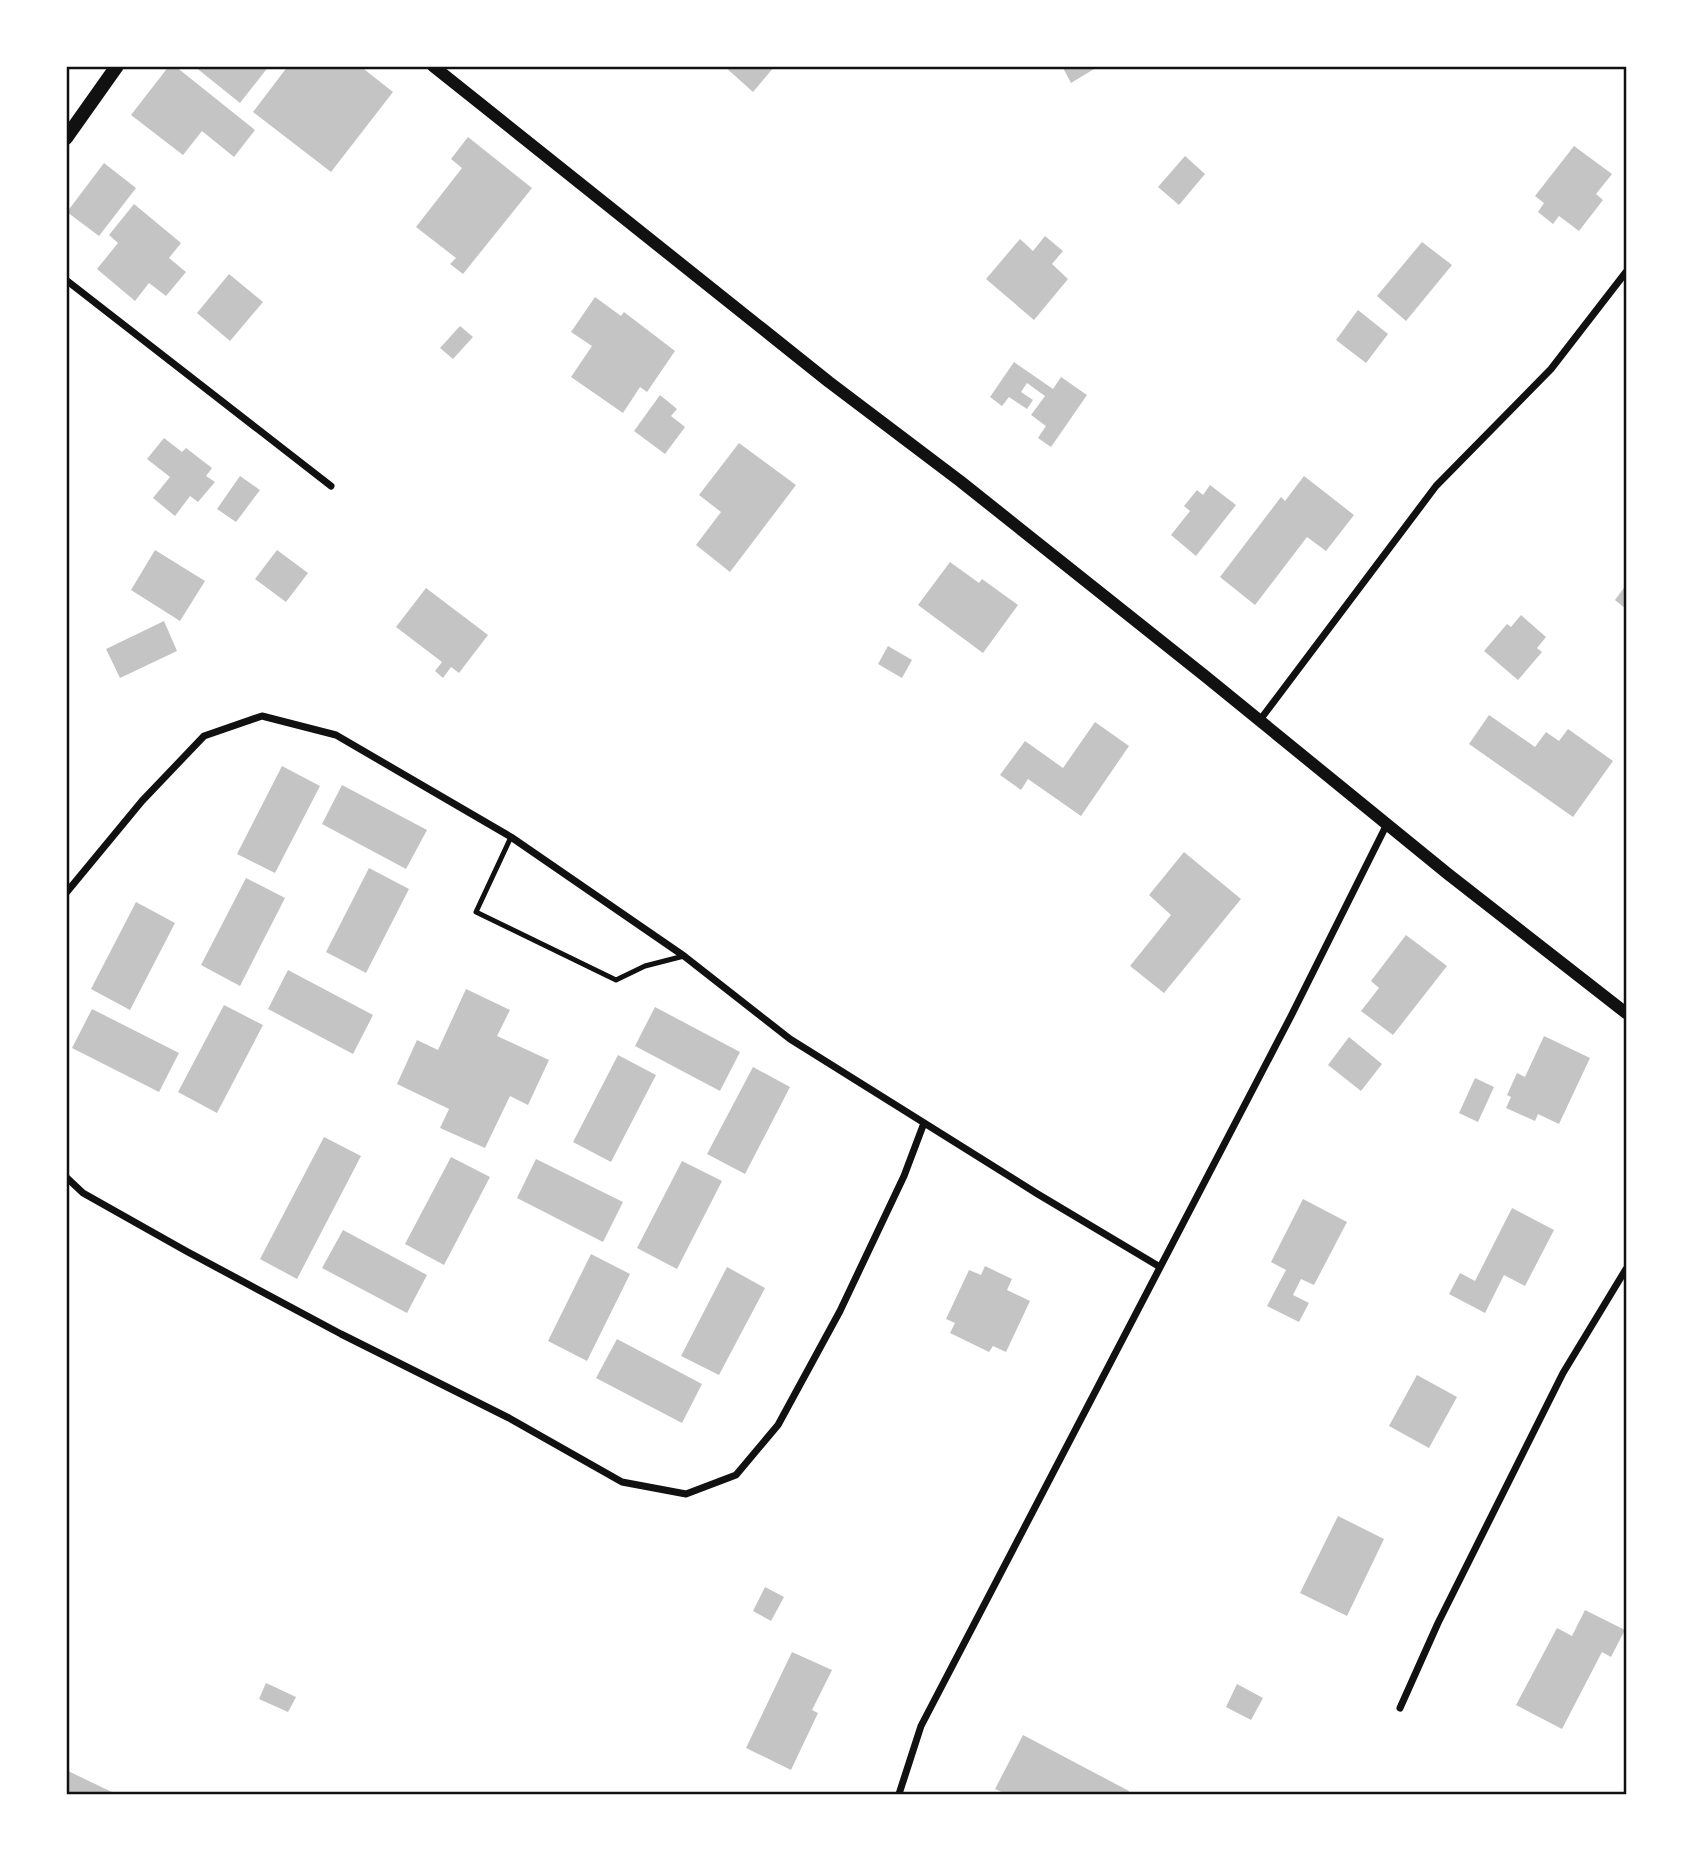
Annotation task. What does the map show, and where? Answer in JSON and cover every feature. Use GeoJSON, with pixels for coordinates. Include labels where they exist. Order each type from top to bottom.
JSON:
{"type":"FeatureCollection","features":[{"type":"Feature","properties":{"kind":"main road"},"geometry":{"type":"LineString","coordinates":[[66,138],[117,66]]}},
{"type":"Feature","properties":{"kind":"street"},"geometry":{"type":"LineString","coordinates":[[433,66],[808,365],[971,489],[1448,874],[1626,1013]]}},
{"type":"Feature","properties":{"kind":"street"},"geometry":{"type":"LineString","coordinates":[[1260,720],[1436,486],[1551,369],[1626,272]]}},
{"type":"Feature","properties":{"kind":"street"},"geometry":{"type":"LineString","coordinates":[[66,280],[331,486]]}},
{"type":"Feature","properties":{"kind":"street"},"geometry":{"type":"LineString","coordinates":[[66,892],[142,801],[204,736],[262,716],[336,735],[511,837],[684,956],[790,1039],[1035,1193],[1160,1267]]}},
{"type":"Feature","properties":{"kind":"street"},"geometry":{"type":"LineString","coordinates":[[899,1794],[927,1713],[1290,1018],[1387,824]]}},
{"type":"Feature","properties":{"kind":"street"},"geometry":{"type":"LineString","coordinates":[[66,1177],[83,1193],[186,1251],[341,1334],[509,1418],[622,1482],[686,1494],[736,1475],[778,1425],[839,1311],[904,1176],[924,1123]]}},
{"type":"Feature","properties":{"kind":"street"},"geometry":{"type":"LineString","coordinates":[[1400,1707],[1444,1611],[1563,1373],[1626,1269]]}},
{"type":"Feature","properties":{"kind":"lane"},"geometry":{"type":"LineString","coordinates":[[511,837],[476,912],[616,979],[645,966],[684,956]]}},
{"type":"Feature","properties":{"kind":"building"},"geometry":{"type":"Polygon","coordinates":[[[169,66],[175,66],[255,130],[234,157],[202,131],[183,155],[131,115],[169,66]]]}},
{"type":"Feature","properties":{"kind":"building"},"geometry":{"type":"Polygon","coordinates":[[[194,66],[269,66],[240,103],[194,66]]]}},
{"type":"Feature","properties":{"kind":"building"},"geometry":{"type":"Polygon","coordinates":[[[288,66],[360,66],[393,92],[331,172],[253,112],[288,66]]]}},
{"type":"Feature","properties":{"kind":"building"},"geometry":{"type":"Polygon","coordinates":[[[724,66],[775,66],[753,92],[724,66]]]}},
{"type":"Feature","properties":{"kind":"building"},"geometry":{"type":"Polygon","coordinates":[[[1062,66],[1099,66],[1071,83],[1062,66]]]}},
{"type":"Feature","properties":{"kind":"building"},"geometry":{"type":"Polygon","coordinates":[[[468,137],[532,188],[463,274],[450,264],[456,258],[416,227],[462,168],[451,159],[468,137]]]}},
{"type":"Feature","properties":{"kind":"building"},"geometry":{"type":"Polygon","coordinates":[[[1574,146],[1612,174],[1596,194],[1603,200],[1579,231],[1559,216],[1553,224],[1538,212],[1544,203],[1535,196],[1574,146]]]}},
{"type":"Feature","properties":{"kind":"building"},"geometry":{"type":"Polygon","coordinates":[[[1185,156],[1205,174],[1179,205],[1158,187],[1185,156]]]}},
{"type":"Feature","properties":{"kind":"building"},"geometry":{"type":"Polygon","coordinates":[[[104,163],[136,188],[99,236],[67,212],[104,163]]]}},
{"type":"Feature","properties":{"kind":"building"},"geometry":{"type":"Polygon","coordinates":[[[134,204],[181,243],[169,258],[186,272],[166,296],[149,283],[135,301],[97,269],[118,243],[109,235],[134,204]]]}},
{"type":"Feature","properties":{"kind":"building"},"geometry":{"type":"Polygon","coordinates":[[[1045,236],[1063,251],[1052,264],[1068,279],[1034,320],[986,279],[1020,239],[1033,251],[1045,236]]]}},
{"type":"Feature","properties":{"kind":"building"},"geometry":{"type":"Polygon","coordinates":[[[1422,242],[1452,265],[1406,321],[1377,296],[1422,242]]]}},
{"type":"Feature","properties":{"kind":"building"},"geometry":{"type":"Polygon","coordinates":[[[229,274],[263,302],[230,341],[197,313],[229,274]]]}},
{"type":"Feature","properties":{"kind":"building"},"geometry":{"type":"Polygon","coordinates":[[[595,297],[621,316],[624,312],[675,351],[647,392],[640,387],[623,413],[571,377],[592,346],[571,332],[595,297]]]}},
{"type":"Feature","properties":{"kind":"building"},"geometry":{"type":"Polygon","coordinates":[[[1358,310],[1388,334],[1366,363],[1336,340],[1358,310]]]}},
{"type":"Feature","properties":{"kind":"building"},"geometry":{"type":"Polygon","coordinates":[[[460,326],[473,337],[453,359],[440,348],[460,326]]]}},
{"type":"Feature","properties":{"kind":"building"},"geometry":{"type":"Polygon","coordinates":[[[1014,362],[1053,389],[1061,377],[1087,395],[1051,447],[1038,438],[1046,426],[1031,415],[1045,396],[1027,383],[1021,392],[1033,400],[1027,409],[1009,397],[1002,406],[990,397],[1014,362]]]}},
{"type":"Feature","properties":{"kind":"building"},"geometry":{"type":"Polygon","coordinates":[[[660,395],[677,409],[671,416],[685,427],[665,454],[634,431],[660,395]]]}},
{"type":"Feature","properties":{"kind":"building"},"geometry":{"type":"Polygon","coordinates":[[[164,438],[182,452],[186,448],[212,468],[206,476],[215,482],[198,502],[190,496],[175,516],[153,498],[170,477],[147,459],[164,438]]]}},
{"type":"Feature","properties":{"kind":"building"},"geometry":{"type":"Polygon","coordinates":[[[739,443],[796,485],[730,572],[696,545],[721,512],[699,495],[739,443]]]}},
{"type":"Feature","properties":{"kind":"building"},"geometry":{"type":"Polygon","coordinates":[[[240,476],[260,490],[236,522],[217,509],[240,476]]]}},
{"type":"Feature","properties":{"kind":"building"},"geometry":{"type":"Polygon","coordinates":[[[1304,476],[1354,515],[1326,551],[1307,537],[1255,605],[1220,577],[1281,497],[1285,501],[1304,476]]]}},
{"type":"Feature","properties":{"kind":"building"},"geometry":{"type":"Polygon","coordinates":[[[1210,485],[1236,505],[1196,556],[1171,535],[1190,511],[1184,506],[1197,490],[1203,495],[1210,485]]]}},
{"type":"Feature","properties":{"kind":"building"},"geometry":{"type":"Polygon","coordinates":[[[155,550],[205,581],[180,621],[131,590],[155,550]]]}},
{"type":"Feature","properties":{"kind":"building"},"geometry":{"type":"Polygon","coordinates":[[[277,550],[308,573],[286,602],[255,579],[277,550]]]}},
{"type":"Feature","properties":{"kind":"building"},"geometry":{"type":"Polygon","coordinates":[[[950,562],[979,583],[982,579],[1018,605],[983,653],[918,605],[950,562]]]}},
{"type":"Feature","properties":{"kind":"building"},"geometry":{"type":"Polygon","coordinates":[[[1626,585],[1626,609],[1615,600],[1626,585]]]}},
{"type":"Feature","properties":{"kind":"building"},"geometry":{"type":"Polygon","coordinates":[[[426,588],[488,635],[459,673],[451,667],[443,678],[435,671],[442,662],[396,627],[426,588]]]}},
{"type":"Feature","properties":{"kind":"building"},"geometry":{"type":"Polygon","coordinates":[[[1521,615],[1546,637],[1537,648],[1542,652],[1518,680],[1484,651],[1507,624],[1511,627],[1521,615]]]}},
{"type":"Feature","properties":{"kind":"building"},"geometry":{"type":"Polygon","coordinates":[[[164,621],[177,651],[120,678],[106,649],[164,621]]]}},
{"type":"Feature","properties":{"kind":"building"},"geometry":{"type":"Polygon","coordinates":[[[888,646],[912,660],[902,678],[878,664],[888,646]]]}},
{"type":"Feature","properties":{"kind":"building"},"geometry":{"type":"Polygon","coordinates":[[[1489,715],[1535,747],[1546,732],[1559,741],[1568,729],[1613,761],[1573,817],[1469,744],[1489,715]]]}},
{"type":"Feature","properties":{"kind":"building"},"geometry":{"type":"Polygon","coordinates":[[[1095,722],[1129,746],[1081,816],[1028,779],[1021,790],[1000,775],[1025,741],[1063,768],[1095,722]]]}},
{"type":"Feature","properties":{"kind":"building"},"geometry":{"type":"Polygon","coordinates":[[[282,766],[320,786],[275,873],[237,854],[282,766]]]}},
{"type":"Feature","properties":{"kind":"building"},"geometry":{"type":"Polygon","coordinates":[[[342,785],[427,830],[406,869],[322,824],[342,785]]]}},
{"type":"Feature","properties":{"kind":"building"},"geometry":{"type":"Polygon","coordinates":[[[1184,852],[1241,899],[1164,993],[1130,966],[1171,915],[1149,895],[1184,852]]]}},
{"type":"Feature","properties":{"kind":"building"},"geometry":{"type":"Polygon","coordinates":[[[369,868],[409,889],[366,973],[326,952],[369,868]]]}},
{"type":"Feature","properties":{"kind":"building"},"geometry":{"type":"Polygon","coordinates":[[[246,878],[285,898],[240,986],[201,965],[246,878]]]}},
{"type":"Feature","properties":{"kind":"building"},"geometry":{"type":"Polygon","coordinates":[[[136,902],[175,923],[130,1010],[91,989],[136,902]]]}},
{"type":"Feature","properties":{"kind":"building"},"geometry":{"type":"Polygon","coordinates":[[[1406,935],[1447,966],[1393,1035],[1361,1011],[1379,988],[1371,981],[1406,935]]]}},
{"type":"Feature","properties":{"kind":"building"},"geometry":{"type":"Polygon","coordinates":[[[288,970],[373,1015],[353,1054],[268,1009],[288,970]]]}},
{"type":"Feature","properties":{"kind":"building"},"geometry":{"type":"Polygon","coordinates":[[[466,989],[510,1010],[497,1036],[549,1060],[528,1105],[510,1096],[485,1148],[440,1128],[449,1109],[397,1084],[417,1040],[438,1050],[466,989]]]}},
{"type":"Feature","properties":{"kind":"building"},"geometry":{"type":"Polygon","coordinates":[[[224,1005],[263,1025],[217,1113],[178,1092],[224,1005]]]}},
{"type":"Feature","properties":{"kind":"building"},"geometry":{"type":"Polygon","coordinates":[[[655,1007],[740,1052],[720,1091],[635,1046],[655,1007]]]}},
{"type":"Feature","properties":{"kind":"building"},"geometry":{"type":"Polygon","coordinates":[[[92,1009],[179,1053],[159,1092],[72,1048],[92,1009]]]}},
{"type":"Feature","properties":{"kind":"building"},"geometry":{"type":"Polygon","coordinates":[[[1544,1036],[1590,1058],[1559,1124],[1538,1114],[1535,1121],[1506,1108],[1511,1097],[1507,1095],[1517,1073],[1525,1077],[1544,1036]]]}},
{"type":"Feature","properties":{"kind":"building"},"geometry":{"type":"Polygon","coordinates":[[[1349,1037],[1382,1064],[1361,1091],[1328,1065],[1349,1037]]]}},
{"type":"Feature","properties":{"kind":"building"},"geometry":{"type":"Polygon","coordinates":[[[618,1055],[656,1075],[611,1162],[573,1142],[618,1055]]]}},
{"type":"Feature","properties":{"kind":"building"},"geometry":{"type":"Polygon","coordinates":[[[753,1067],[790,1087],[745,1174],[707,1154],[753,1067]]]}},
{"type":"Feature","properties":{"kind":"building"},"geometry":{"type":"Polygon","coordinates":[[[1475,1078],[1494,1087],[1478,1122],[1459,1113],[1475,1078]]]}},
{"type":"Feature","properties":{"kind":"building"},"geometry":{"type":"Polygon","coordinates":[[[324,1137],[361,1156],[297,1279],[260,1259],[324,1137]]]}},
{"type":"Feature","properties":{"kind":"building"},"geometry":{"type":"Polygon","coordinates":[[[451,1157],[490,1177],[444,1265],[405,1244],[451,1157]]]}},
{"type":"Feature","properties":{"kind":"building"},"geometry":{"type":"Polygon","coordinates":[[[536,1159],[623,1202],[603,1242],[517,1198],[536,1159]]]}},
{"type":"Feature","properties":{"kind":"building"},"geometry":{"type":"Polygon","coordinates":[[[682,1161],[722,1181],[677,1269],[637,1248],[682,1161]]]}},
{"type":"Feature","properties":{"kind":"building"},"geometry":{"type":"Polygon","coordinates":[[[1303,1199],[1347,1222],[1314,1285],[1301,1279],[1293,1295],[1309,1303],[1299,1322],[1267,1306],[1286,1270],[1271,1262],[1303,1199]]]}},
{"type":"Feature","properties":{"kind":"building"},"geometry":{"type":"Polygon","coordinates":[[[1512,1208],[1554,1230],[1525,1286],[1504,1275],[1485,1313],[1449,1294],[1460,1273],[1475,1281],[1512,1208]]]}},
{"type":"Feature","properties":{"kind":"building"},"geometry":{"type":"Polygon","coordinates":[[[343,1230],[427,1275],[407,1313],[322,1268],[343,1230]]]}},
{"type":"Feature","properties":{"kind":"building"},"geometry":{"type":"Polygon","coordinates":[[[591,1254],[630,1274],[587,1361],[548,1341],[591,1254]]]}},
{"type":"Feature","properties":{"kind":"building"},"geometry":{"type":"Polygon","coordinates":[[[985,1266],[1012,1279],[1007,1290],[1030,1301],[1006,1352],[993,1346],[989,1352],[950,1333],[955,1323],[946,1319],[969,1270],[981,1275],[985,1266]]]}},
{"type":"Feature","properties":{"kind":"building"},"geometry":{"type":"Polygon","coordinates":[[[727,1267],[765,1288],[719,1375],[681,1356],[727,1267]]]}},
{"type":"Feature","properties":{"kind":"building"},"geometry":{"type":"Polygon","coordinates":[[[617,1339],[702,1384],[682,1423],[596,1378],[617,1339]]]}},
{"type":"Feature","properties":{"kind":"building"},"geometry":{"type":"Polygon","coordinates":[[[1417,1375],[1457,1397],[1429,1448],[1389,1426],[1417,1375]]]}},
{"type":"Feature","properties":{"kind":"building"},"geometry":{"type":"Polygon","coordinates":[[[1338,1516],[1384,1539],[1347,1616],[1300,1593],[1338,1516]]]}},
{"type":"Feature","properties":{"kind":"building"},"geometry":{"type":"Polygon","coordinates":[[[765,1587],[784,1597],[771,1621],[753,1611],[765,1587]]]}},
{"type":"Feature","properties":{"kind":"building"},"geometry":{"type":"Polygon","coordinates":[[[1585,1610],[1625,1630],[1611,1657],[1602,1652],[1562,1729],[1516,1705],[1557,1628],[1572,1636],[1585,1610]]]}},
{"type":"Feature","properties":{"kind":"building"},"geometry":{"type":"Polygon","coordinates":[[[792,1652],[832,1670],[812,1710],[818,1713],[791,1770],[746,1748],[792,1652]]]}},
{"type":"Feature","properties":{"kind":"building"},"geometry":{"type":"Polygon","coordinates":[[[266,1683],[296,1697],[288,1712],[259,1699],[266,1683]]]}},
{"type":"Feature","properties":{"kind":"building"},"geometry":{"type":"Polygon","coordinates":[[[1237,1684],[1263,1698],[1251,1720],[1226,1707],[1237,1684]]]}},
{"type":"Feature","properties":{"kind":"building"},"geometry":{"type":"Polygon","coordinates":[[[1023,1735],[1129,1791],[1128,1794],[1006,1794],[995,1789],[1023,1735]]]}},
{"type":"Feature","properties":{"kind":"building"},"geometry":{"type":"Polygon","coordinates":[[[66,1770],[116,1794],[66,1794],[66,1770]]]}}]}
